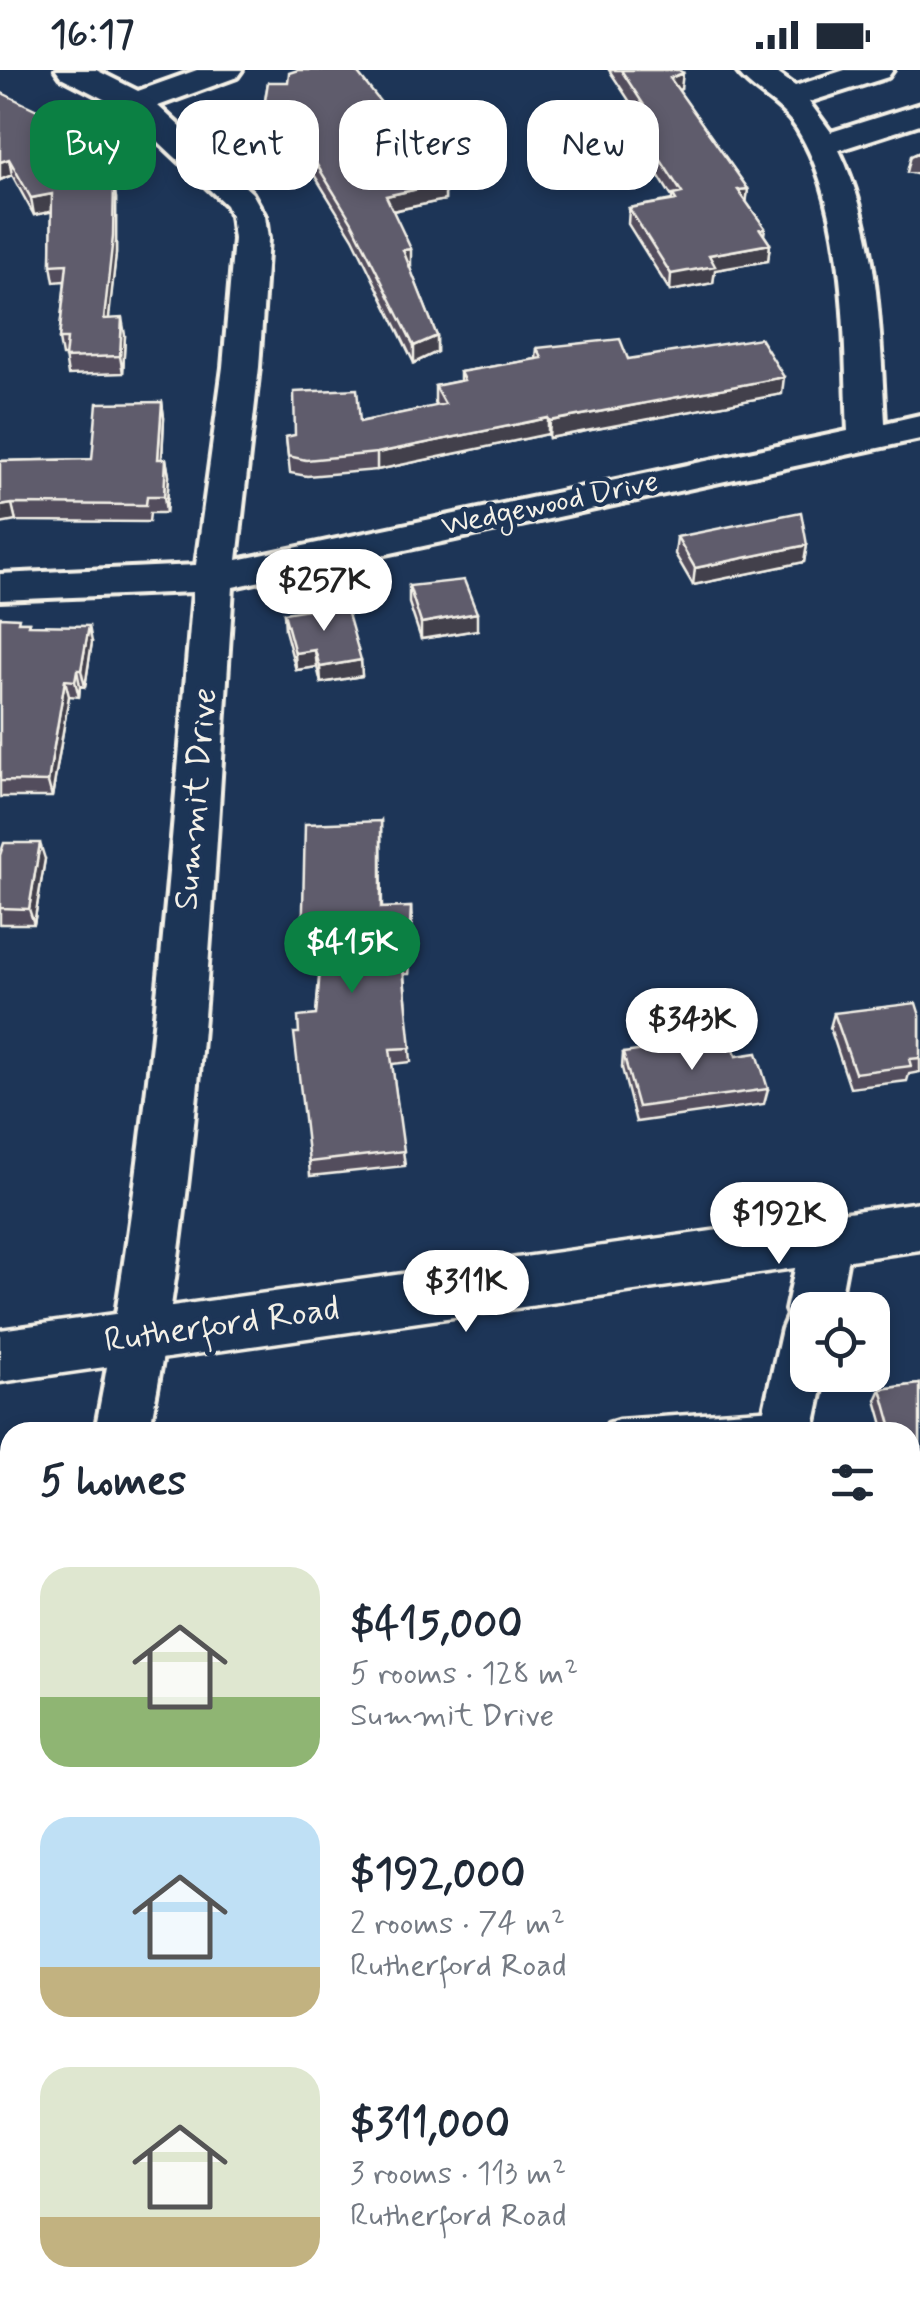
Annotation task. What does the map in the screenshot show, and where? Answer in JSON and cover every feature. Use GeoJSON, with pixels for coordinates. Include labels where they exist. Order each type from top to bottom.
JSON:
{"type":"FeatureCollection","features":[{"type":"Feature","properties":{"kind":"street","name":"Summit Drive"},"geometry":{"type":"LineString","coordinates":[[72,70],[130,100]]}},
{"type":"Feature","properties":{"kind":"street"},"geometry":{"type":"LineString","coordinates":[[144,100],[226,70]]}},
{"type":"Feature","properties":{"kind":"street"},"geometry":{"type":"LineString","coordinates":[[752,70],[790,98],[823,145],[854,252],[867,438]]}},
{"type":"Feature","properties":{"kind":"street"},"geometry":{"type":"LineString","coordinates":[[790,98],[877,70]]}},
{"type":"Feature","properties":{"kind":"street"},"geometry":{"type":"LineString","coordinates":[[823,145],[920,114]]}},
{"type":"Feature","properties":{"kind":"street","name":"Summit Drive"},"geometry":{"type":"LineString","coordinates":[[124,1422],[143,1336],[173,1080],[214,578],[240,386],[252,239],[240,200],[156,122]]}},
{"type":"Feature","properties":{"kind":"street","name":"Wedgewood Drive"},"geometry":{"type":"LineString","coordinates":[[0,587],[214,578],[920,427]]}},
{"type":"Feature","properties":{"kind":"street","name":"Rutherford Road"},"geometry":{"type":"LineString","coordinates":[[0,1356],[920,1226]]}},
{"type":"Feature","properties":{"kind":"street"},"geometry":{"type":"LineString","coordinates":[[816,1292],[826,1241]]}},
{"type":"Feature","properties":{"kind":"street"},"geometry":{"type":"LineString","coordinates":[[788,1422],[794,1392]]}},
{"type":"Feature","properties":{"kind":"building"},"geometry":{"type":"Polygon","coordinates":[[[355,70],[379,100],[339,100],[339,190],[413,190],[386,196],[411,249],[403,250],[437,336],[414,346],[352,222],[319,168],[319,100],[265,100],[268,82],[288,82],[289,73],[355,70]]]}},
{"type":"Feature","properties":{"kind":"building"},"geometry":{"type":"Polygon","coordinates":[[[621,70],[683,73],[670,78],[748,189],[738,190],[765,228],[760,229],[770,244],[709,255],[715,266],[671,274],[629,208],[676,200],[673,195],[682,193],[659,158],[659,100],[641,100],[621,70]]]}},
{"type":"Feature","properties":{"kind":"building"},"geometry":{"type":"Polygon","coordinates":[[[0,92],[30,107],[30,190],[114,190],[104,319],[122,318],[120,356],[65,358],[67,339],[59,339],[67,264],[51,265],[52,194],[31,198],[9,159],[0,162],[0,92]]]}},
{"type":"Feature","properties":{"kind":"building"},"geometry":{"type":"Polygon","coordinates":[[[760,338],[784,377],[550,421],[548,418],[377,453],[306,460],[288,456],[286,437],[295,435],[294,392],[357,389],[360,422],[445,404],[435,386],[464,380],[460,372],[542,358],[537,348],[620,339],[628,359],[760,338]]]}},
{"type":"Feature","properties":{"kind":"building"},"geometry":{"type":"Polygon","coordinates":[[[162,402],[158,459],[166,459],[164,496],[147,496],[146,505],[0,506],[0,461],[92,459],[97,403],[162,402]]]}},
{"type":"Feature","properties":{"kind":"building"},"geometry":{"type":"Polygon","coordinates":[[[801,512],[807,545],[695,568],[677,537],[801,512]]]}},
{"type":"Feature","properties":{"kind":"building"},"geometry":{"type":"Polygon","coordinates":[[[464,580],[477,613],[421,623],[409,586],[464,580]]]}},
{"type":"Feature","properties":{"kind":"building"},"geometry":{"type":"Polygon","coordinates":[[[345,603],[361,660],[320,667],[315,650],[295,653],[284,613],[345,603]]]}},
{"type":"Feature","properties":{"kind":"building"},"geometry":{"type":"Polygon","coordinates":[[[0,617],[19,618],[18,622],[29,622],[28,625],[89,626],[81,670],[77,670],[75,681],[65,680],[48,782],[0,781],[0,617]]]}},
{"type":"Feature","properties":{"kind":"building"},"geometry":{"type":"Polygon","coordinates":[[[381,821],[381,908],[411,907],[408,959],[402,959],[411,1048],[390,1049],[404,1151],[309,1162],[294,1033],[299,1033],[298,1017],[316,1015],[322,949],[302,949],[305,824],[381,821]]]}},
{"type":"Feature","properties":{"kind":"building"},"geometry":{"type":"Polygon","coordinates":[[[4,843],[40,843],[29,909],[0,908],[0,855],[4,843]]]}},
{"type":"Feature","properties":{"kind":"building"},"geometry":{"type":"Polygon","coordinates":[[[916,1003],[920,1016],[920,1058],[909,1059],[911,1066],[855,1073],[834,1013],[916,1003]]]}},
{"type":"Feature","properties":{"kind":"building"},"geometry":{"type":"Polygon","coordinates":[[[731,1038],[736,1056],[757,1053],[768,1089],[638,1107],[623,1053],[731,1038]]]}},
{"type":"Feature","properties":{"kind":"building"},"geometry":{"type":"Polygon","coordinates":[[[920,1384],[920,1422],[890,1422],[882,1392],[920,1384]]]}}]}
